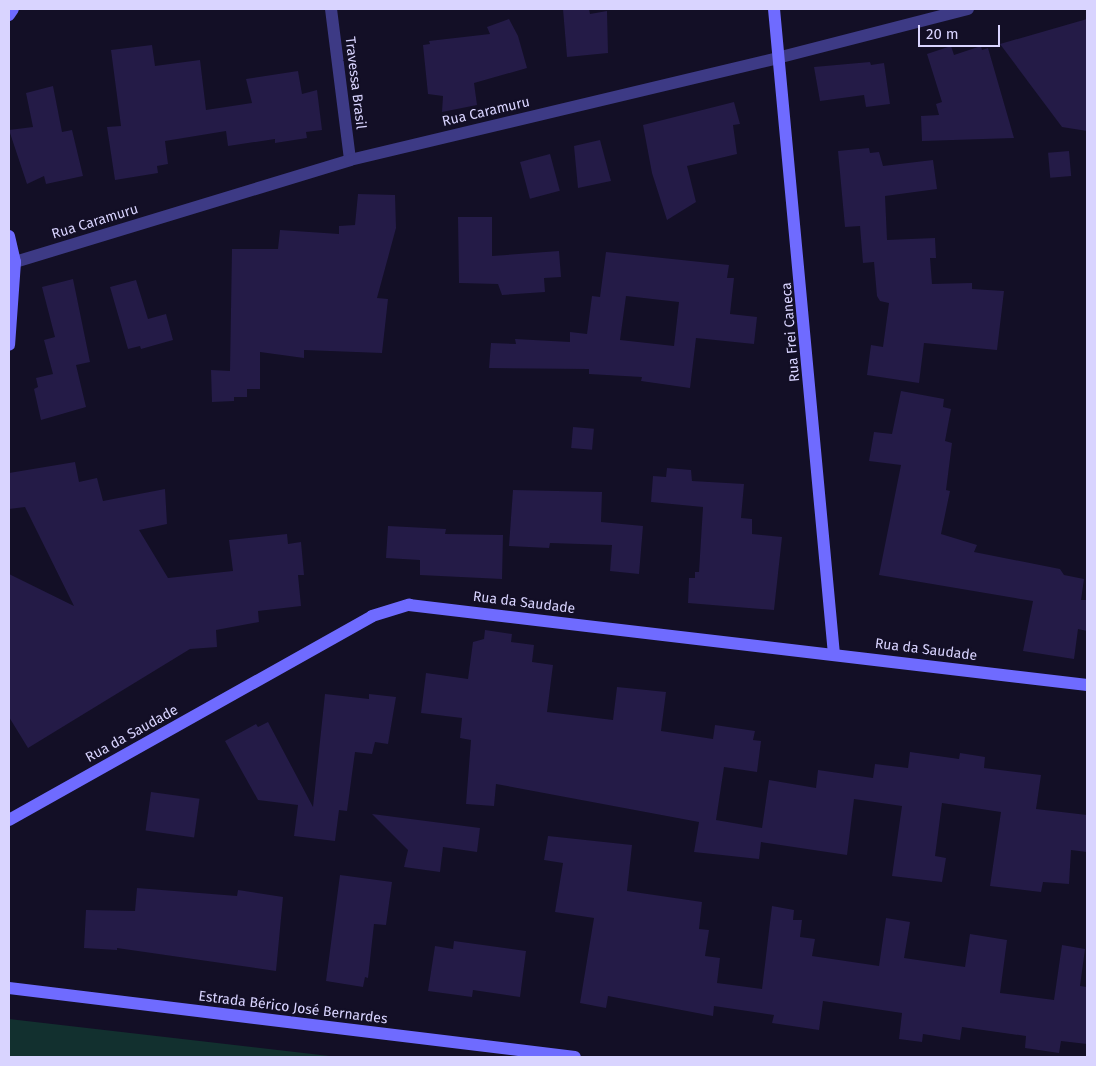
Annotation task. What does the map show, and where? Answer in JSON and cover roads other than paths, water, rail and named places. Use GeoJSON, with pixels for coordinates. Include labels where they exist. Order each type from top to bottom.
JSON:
{"type":"FeatureCollection","features":[{"type":"Feature","properties":{"kind":"street"},"geometry":{"type":"LineString","coordinates":[[9,15],[13,9]]}},
{"type":"Feature","properties":{"kind":"street","name":"Travessa Brasil"},"geometry":{"type":"LineString","coordinates":[[331,9],[350,160]]}},
{"type":"Feature","properties":{"kind":"street","name":"Rua Frei Caneca"},"geometry":{"type":"LineString","coordinates":[[774,9],[781,57],[834,654]]}},
{"type":"Feature","properties":{"kind":"street","name":"Rua Caramuru"},"geometry":{"type":"LineString","coordinates":[[15,262],[350,160],[781,57],[968,9]]}},
{"type":"Feature","properties":{"kind":"street"},"geometry":{"type":"LineString","coordinates":[[9,236],[15,262],[9,345]]}},
{"type":"Feature","properties":{"kind":"street","name":"Rua da Saudade"},"geometry":{"type":"LineString","coordinates":[[9,820],[372,616],[409,605],[1087,685]]}},
{"type":"Feature","properties":{"kind":"street","name":"Estrada Bérico José Bernardes"},"geometry":{"type":"LineString","coordinates":[[9,988],[575,1057]]}}]}
